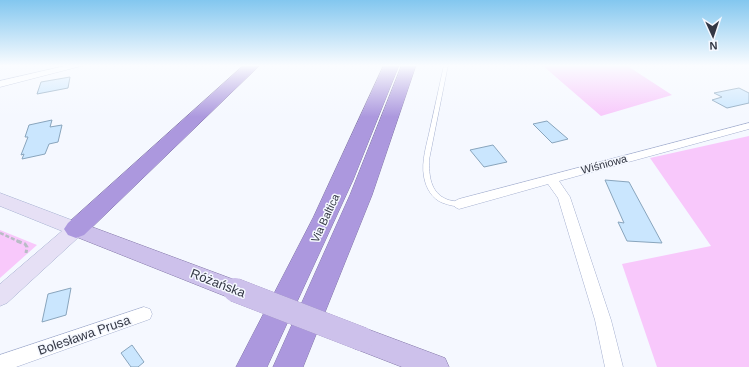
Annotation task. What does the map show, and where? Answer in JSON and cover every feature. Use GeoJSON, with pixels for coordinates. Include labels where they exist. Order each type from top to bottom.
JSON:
{"type":"FeatureCollection","features":[{"type":"Feature","properties":{"kind":"highway"},"geometry":{"type":"LineString","coordinates":[[76,229],[235,82]]}},
{"type":"Feature","properties":{"kind":"highway"},"geometry":{"type":"LineString","coordinates":[[378,82],[379,98]]}},
{"type":"Feature","properties":{"kind":"highway","name":"Via Baltica"},"geometry":{"type":"LineString","coordinates":[[251,367],[334,198],[385,82]]}},
{"type":"Feature","properties":{"kind":"highway"},"geometry":{"type":"LineString","coordinates":[[288,367],[361,195],[403,82]]}},
{"type":"Feature","properties":{"kind":"main road","name":"Różańska"},"geometry":{"type":"LineString","coordinates":[[76,229],[436,367]]}},
{"type":"Feature","properties":{"kind":"street","name":"Wiśniowa"},"geometry":{"type":"LineString","coordinates":[[459,204],[749,126]]}},
{"type":"Feature","properties":{"kind":"street"},"geometry":{"type":"LineString","coordinates":[[552,178],[564,198],[603,320],[614,367]]}},
{"type":"Feature","properties":{"kind":"street","name":"Różańska"},"geometry":{"type":"LineString","coordinates":[[0,199],[76,229]]}},
{"type":"Feature","properties":{"kind":"street"},"geometry":{"type":"LineString","coordinates":[[0,297],[76,229]]}},
{"type":"Feature","properties":{"kind":"street","name":"Bolesława Prusa"},"geometry":{"type":"LineString","coordinates":[[0,364],[144,314]]}},
{"type":"Feature","properties":{"kind":"lane"},"geometry":{"type":"LineString","coordinates":[[442,82],[426,160],[426,174],[433,193],[437,198],[451,204],[459,204]]}},
{"type":"Feature","properties":{"kind":"path"},"geometry":{"type":"LineString","coordinates":[[0,233],[25,244],[27,247],[24,260]]}},
{"type":"Feature","properties":{"kind":"shaded area"},"geometry":{"type":"Polygon","coordinates":[[[562,82],[652,82],[672,95],[601,116],[562,82]]]}},
{"type":"Feature","properties":{"kind":"shaded area"},"geometry":{"type":"Polygon","coordinates":[[[749,136],[749,367],[657,367],[622,264],[711,246],[650,158],[749,136]]]}},
{"type":"Feature","properties":{"kind":"shaded area"},"geometry":{"type":"Polygon","coordinates":[[[0,230],[37,245],[0,278],[0,230]]]}},
{"type":"Feature","properties":{"kind":"building"},"geometry":{"type":"Polygon","coordinates":[[[41,82],[69,82],[68,88],[37,94],[41,82]]]}},
{"type":"Feature","properties":{"kind":"building"},"geometry":{"type":"Polygon","coordinates":[[[739,88],[749,93],[749,103],[727,108],[712,100],[722,97],[714,93],[739,88]]]}},
{"type":"Feature","properties":{"kind":"building"},"geometry":{"type":"Polygon","coordinates":[[[52,120],[50,127],[62,125],[58,142],[49,144],[45,154],[22,159],[24,154],[21,155],[28,137],[25,137],[29,125],[52,120]]]}},
{"type":"Feature","properties":{"kind":"building"},"geometry":{"type":"Polygon","coordinates":[[[547,121],[568,139],[552,143],[533,124],[547,121]]]}},
{"type":"Feature","properties":{"kind":"building"},"geometry":{"type":"Polygon","coordinates":[[[493,145],[507,162],[484,167],[470,150],[493,145]]]}},
{"type":"Feature","properties":{"kind":"building"},"geometry":{"type":"Polygon","coordinates":[[[605,180],[629,182],[662,243],[627,241],[618,222],[624,223],[605,180]]]}},
{"type":"Feature","properties":{"kind":"building"},"geometry":{"type":"Polygon","coordinates":[[[71,288],[66,315],[42,322],[48,294],[71,288]]]}},
{"type":"Feature","properties":{"kind":"building"},"geometry":{"type":"Polygon","coordinates":[[[132,345],[144,362],[138,367],[131,367],[121,353],[132,345]]]}}]}
